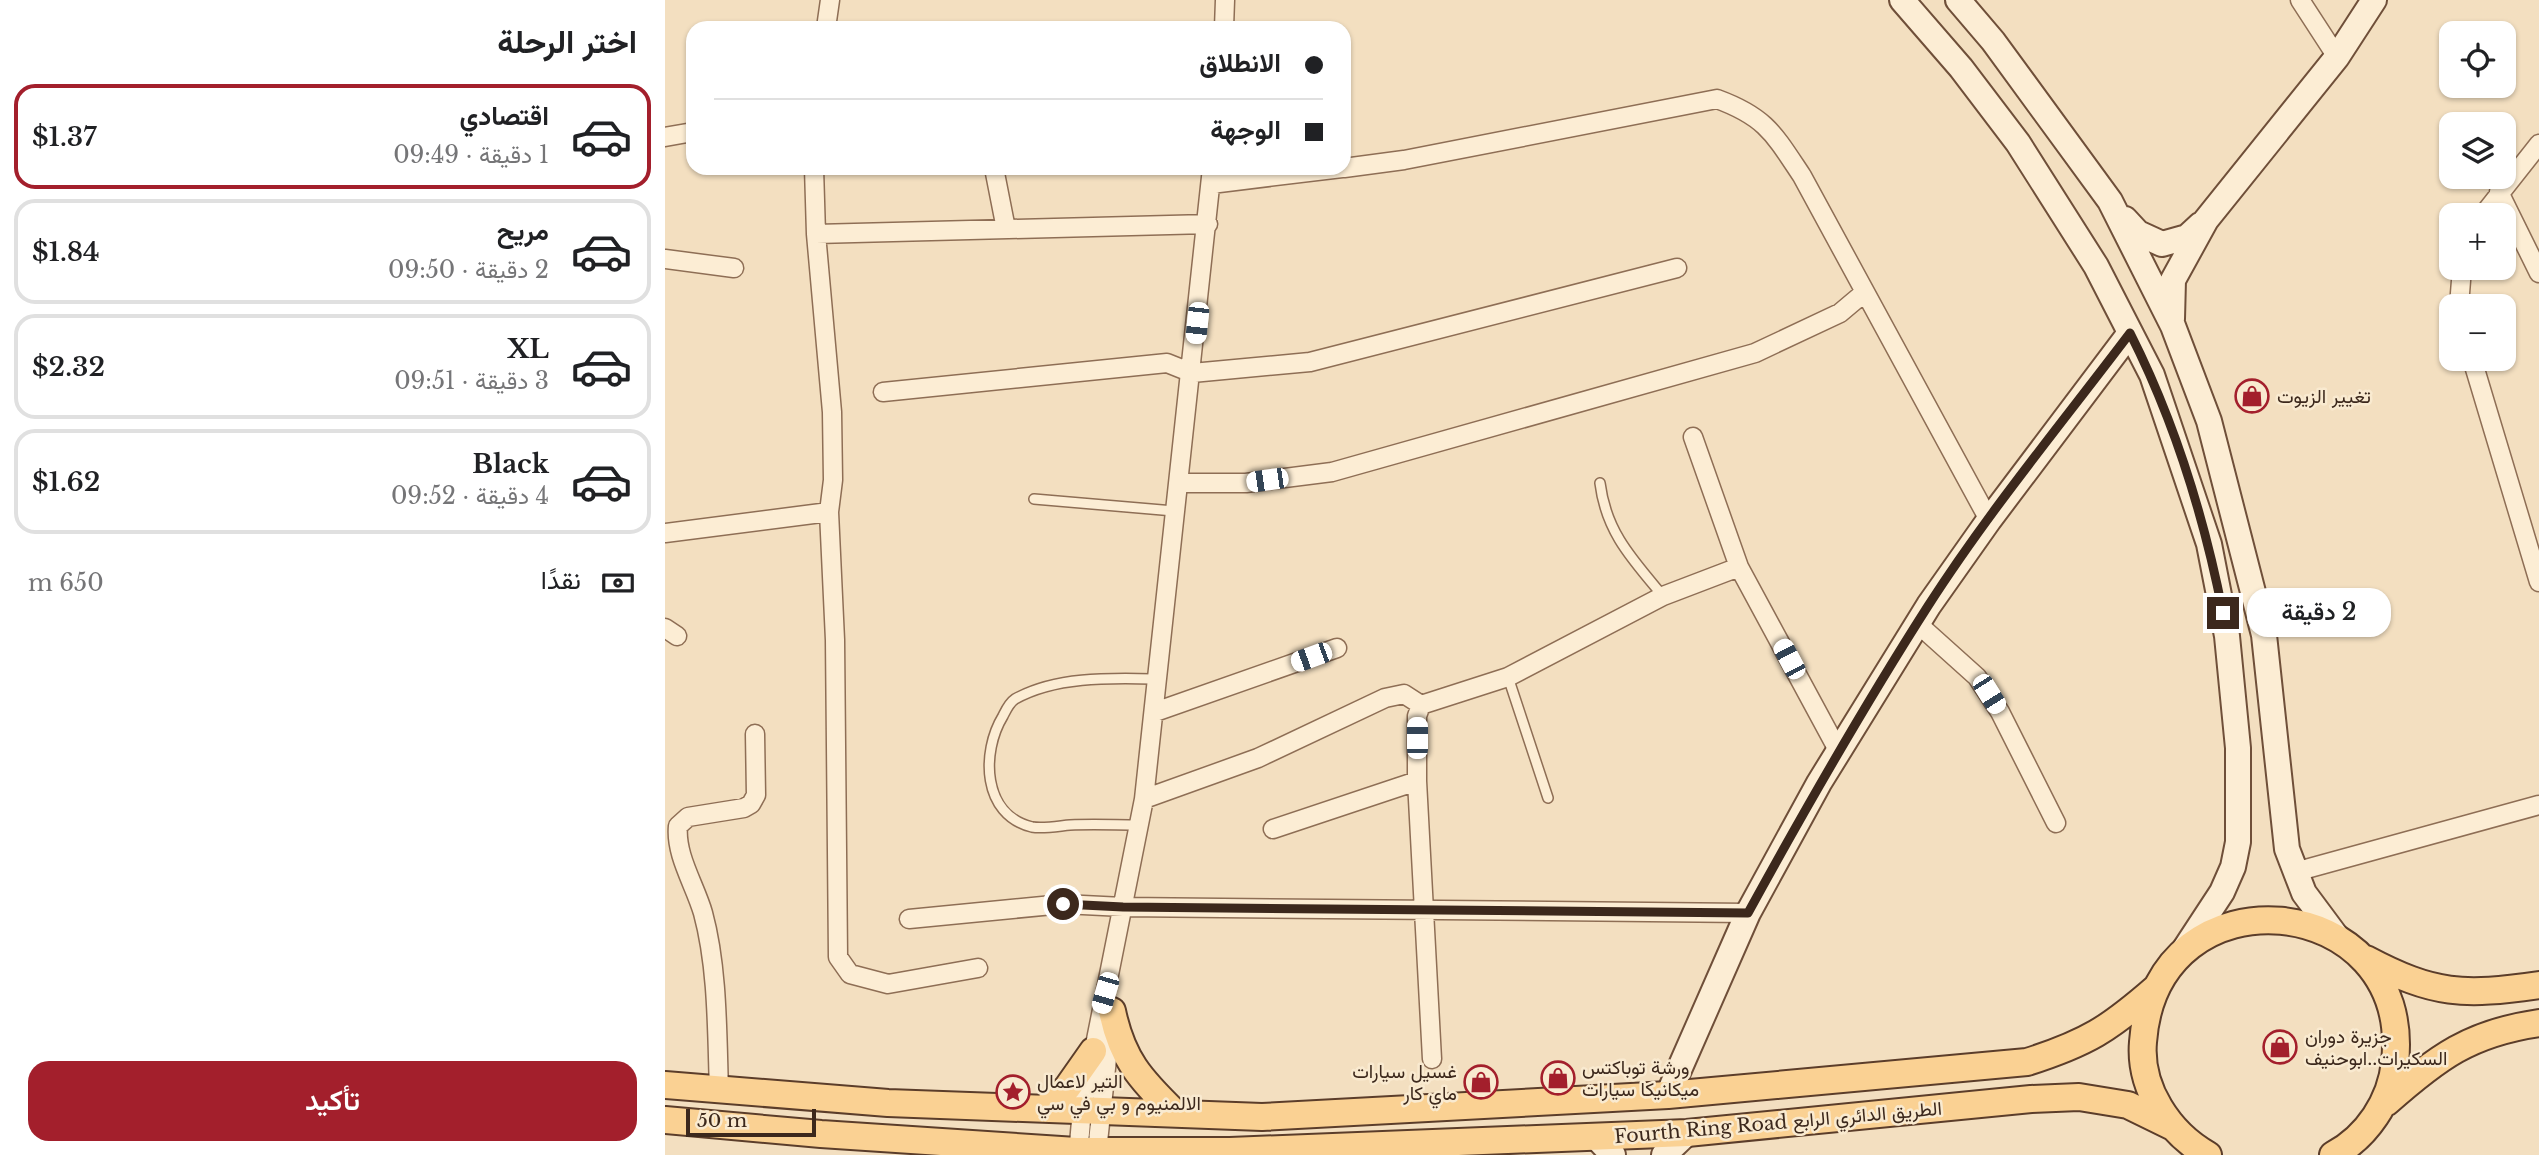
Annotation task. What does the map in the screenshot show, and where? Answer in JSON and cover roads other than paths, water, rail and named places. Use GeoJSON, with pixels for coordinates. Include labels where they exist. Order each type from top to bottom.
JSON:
{"type":"FeatureCollection","features":[{"type":"Feature","properties":{"kind":"main road"},"geometry":{"type":"LineString","coordinates":[[1902,0],[1961,68],[2018,143],[2096,266],[2151,375],[2209,544],[2228,636],[2238,748],[2238,842],[2233,867],[2222,892],[2156,988],[2146,1016],[2144,1035],[2146,1074],[2156,1102],[2173,1127],[2201,1153]]}},
{"type":"Feature","properties":{"kind":"main road"},"geometry":{"type":"LineString","coordinates":[[1958,0],[1993,41],[2110,201],[2138,233],[2162,244],[2187,237],[2206,220],[2337,57],[2374,0]]}},
{"type":"Feature","properties":{"kind":"main road"},"geometry":{"type":"LineString","coordinates":[[2110,201],[2173,327],[2209,421],[2264,635],[2287,849],[2304,893],[2336,936],[2361,957],[2381,982],[2395,1022],[2397,1043],[2394,1075],[2383,1105],[2367,1129],[2339,1153]]}},
{"type":"Feature","properties":{"kind":"main road"},"geometry":{"type":"LineString","coordinates":[[2173,327],[2173,280],[2206,220]]}},
{"type":"Feature","properties":{"kind":"main road"},"geometry":{"type":"LineString","coordinates":[[1668,1095],[1748,913],[1839,752],[1918,624],[1989,520],[2130,333]]}},
{"type":"Feature","properties":{"kind":"main road"},"geometry":{"type":"LineString","coordinates":[[2182,953],[2204,936],[2229,925],[2256,919],[2283,919],[2310,925],[2336,936]]}},
{"type":"Feature","properties":{"kind":"main road"},"geometry":{"type":"LineString","coordinates":[[2361,957],[2408,981],[2452,992],[2539,985]]}},
{"type":"Feature","properties":{"kind":"main road","name":"Fourth Ring Road الطريق الدائري الرابع"},"geometry":{"type":"LineString","coordinates":[[665,1085],[888,1103],[1262,1117],[1668,1095],[2027,1062],[2071,1048],[2112,1027],[2156,988]]}},
{"type":"Feature","properties":{"kind":"main road"},"geometry":{"type":"LineString","coordinates":[[1112,1011],[1119,1042],[1131,1067],[1175,1114]]}},
{"type":"Feature","properties":{"kind":"main road"},"geometry":{"type":"LineString","coordinates":[[2383,1105],[2423,1070],[2462,1044],[2499,1029],[2539,1023]]}},
{"type":"Feature","properties":{"kind":"main road"},"geometry":{"type":"LineString","coordinates":[[1045,1108],[1067,1088],[1093,1051]]}},
{"type":"Feature","properties":{"kind":"main road","name":"Fourth Ring Road الطريق الدائري الرابع"},"geometry":{"type":"LineString","coordinates":[[665,1120],[821,1135],[1086,1153],[1605,1146],[1687,1133],[2031,1098],[2079,1097],[2128,1105],[2173,1127]]}},
{"type":"Feature","properties":{"kind":"main road"},"geometry":{"type":"LineString","coordinates":[[1664,1155],[1687,1133]]}},
{"type":"Feature","properties":{"kind":"street"},"geometry":{"type":"LineString","coordinates":[[827,21],[830,0]]}},
{"type":"Feature","properties":{"kind":"street"},"geometry":{"type":"LineString","coordinates":[[1224,21],[1225,0]]}},
{"type":"Feature","properties":{"kind":"street"},"geometry":{"type":"LineString","coordinates":[[2300,0],[2337,57]]}},
{"type":"Feature","properties":{"kind":"street"},"geometry":{"type":"LineString","coordinates":[[1351,167],[1404,160],[1717,99],[1746,110],[1771,129],[1802,176],[1989,520]]}},
{"type":"Feature","properties":{"kind":"street"},"geometry":{"type":"LineString","coordinates":[[665,137],[686,133]]}},
{"type":"Feature","properties":{"kind":"street"},"geometry":{"type":"LineString","coordinates":[[2492,203],[2539,144]]}},
{"type":"Feature","properties":{"kind":"street"},"geometry":{"type":"LineString","coordinates":[[814,175],[816,234],[832,412],[833,480],[829,512],[835,640],[838,957],[851,974],[888,984],[978,968]]}},
{"type":"Feature","properties":{"kind":"street"},"geometry":{"type":"LineString","coordinates":[[995,175],[1006,229]]}},
{"type":"Feature","properties":{"kind":"street"},"geometry":{"type":"LineString","coordinates":[[1086,1153],[1093,1051],[1144,799],[1174,511],[1180,483],[1192,373],[1211,176]]}},
{"type":"Feature","properties":{"kind":"street"},"geometry":{"type":"LineString","coordinates":[[2500,192],[2539,273]]}},
{"type":"Feature","properties":{"kind":"street"},"geometry":{"type":"LineString","coordinates":[[816,234],[1208,224]]}},
{"type":"Feature","properties":{"kind":"street"},"geometry":{"type":"LineString","coordinates":[[665,259],[734,268]]}},
{"type":"Feature","properties":{"kind":"street"},"geometry":{"type":"LineString","coordinates":[[883,392],[1167,363],[1192,373],[1310,362],[1677,268]]}},
{"type":"Feature","properties":{"kind":"street"},"geometry":{"type":"LineString","coordinates":[[1180,483],[1246,483],[1332,472],[1755,353],[1840,313],[1865,292]]}},
{"type":"Feature","properties":{"kind":"street"},"geometry":{"type":"LineString","coordinates":[[2476,371],[2539,583]]}},
{"type":"Feature","properties":{"kind":"street"},"geometry":{"type":"LineString","coordinates":[[1693,436],[1739,567],[1839,752]]}},
{"type":"Feature","properties":{"kind":"street"},"geometry":{"type":"LineString","coordinates":[[665,533],[829,512]]}},
{"type":"Feature","properties":{"kind":"street"},"geometry":{"type":"LineString","coordinates":[[1421,705],[1508,677],[1663,596],[1739,567]]}},
{"type":"Feature","properties":{"kind":"street"},"geometry":{"type":"LineString","coordinates":[[1918,624],[1977,677],[2000,712],[2056,823]]}},
{"type":"Feature","properties":{"kind":"street"},"geometry":{"type":"LineString","coordinates":[[1155,712],[1337,648]]}},
{"type":"Feature","properties":{"kind":"street"},"geometry":{"type":"LineString","coordinates":[[1144,799],[1258,758],[1385,698],[1404,694],[1421,705]]}},
{"type":"Feature","properties":{"kind":"street"},"geometry":{"type":"LineString","coordinates":[[1421,705],[1417,716],[1417,781],[1432,1059]]}},
{"type":"Feature","properties":{"kind":"street"},"geometry":{"type":"LineString","coordinates":[[719,1091],[716,1010],[703,915],[677,839],[678,825],[688,817],[744,808],[751,804],[756,795],[755,734]]}},
{"type":"Feature","properties":{"kind":"street"},"geometry":{"type":"LineString","coordinates":[[1273,829],[1417,781]]}},
{"type":"Feature","properties":{"kind":"street"},"geometry":{"type":"LineString","coordinates":[[2295,872],[2539,805]]}},
{"type":"Feature","properties":{"kind":"street"},"geometry":{"type":"LineString","coordinates":[[909,919],[1063,904],[1123,907],[1748,913]]}},
{"type":"Feature","properties":{"kind":"street"},"geometry":{"type":"LineString","coordinates":[[1091,1110],[1112,1011],[1110,977]]}},
{"type":"Feature","properties":{"kind":"lane"},"geometry":{"type":"LineString","coordinates":[[1600,483],[1604,510],[1626,552],[1663,596]]}},
{"type":"Feature","properties":{"kind":"lane"},"geometry":{"type":"LineString","coordinates":[[1034,499],[1174,511]]}},
{"type":"Feature","properties":{"kind":"lane"},"geometry":{"type":"LineString","coordinates":[[1508,677],[1548,798]]}},
{"type":"Feature","properties":{"kind":"lane"},"geometry":{"type":"LineString","coordinates":[[1139,825],[1033,827],[1007,813],[996,798],[988,767],[989,749],[998,724],[1011,702],[1035,689],[1066,683],[1156,679]]}},
{"type":"Feature","properties":{"kind":"place","name":"تغيير الزيوت"},"geometry":{"type":"Point","coordinates":[2252,396]}},
{"type":"Feature","properties":{"kind":"place","name":"جزيرة دوران السكيرات..ابوحنيف"},"geometry":{"type":"Point","coordinates":[2280,1047]}},
{"type":"Feature","properties":{"kind":"place","name":"ورشة توباكتس ميكانيكا سيارات"},"geometry":{"type":"Point","coordinates":[1558,1078]}},
{"type":"Feature","properties":{"kind":"place","name":"غسيل سيارات ماي كار"},"geometry":{"type":"Point","coordinates":[1481,1082]}},
{"type":"Feature","properties":{"kind":"place","name":"التير لاعمال الالمنيوم و بي في سي"},"geometry":{"type":"Point","coordinates":[1013,1092]}}]}
